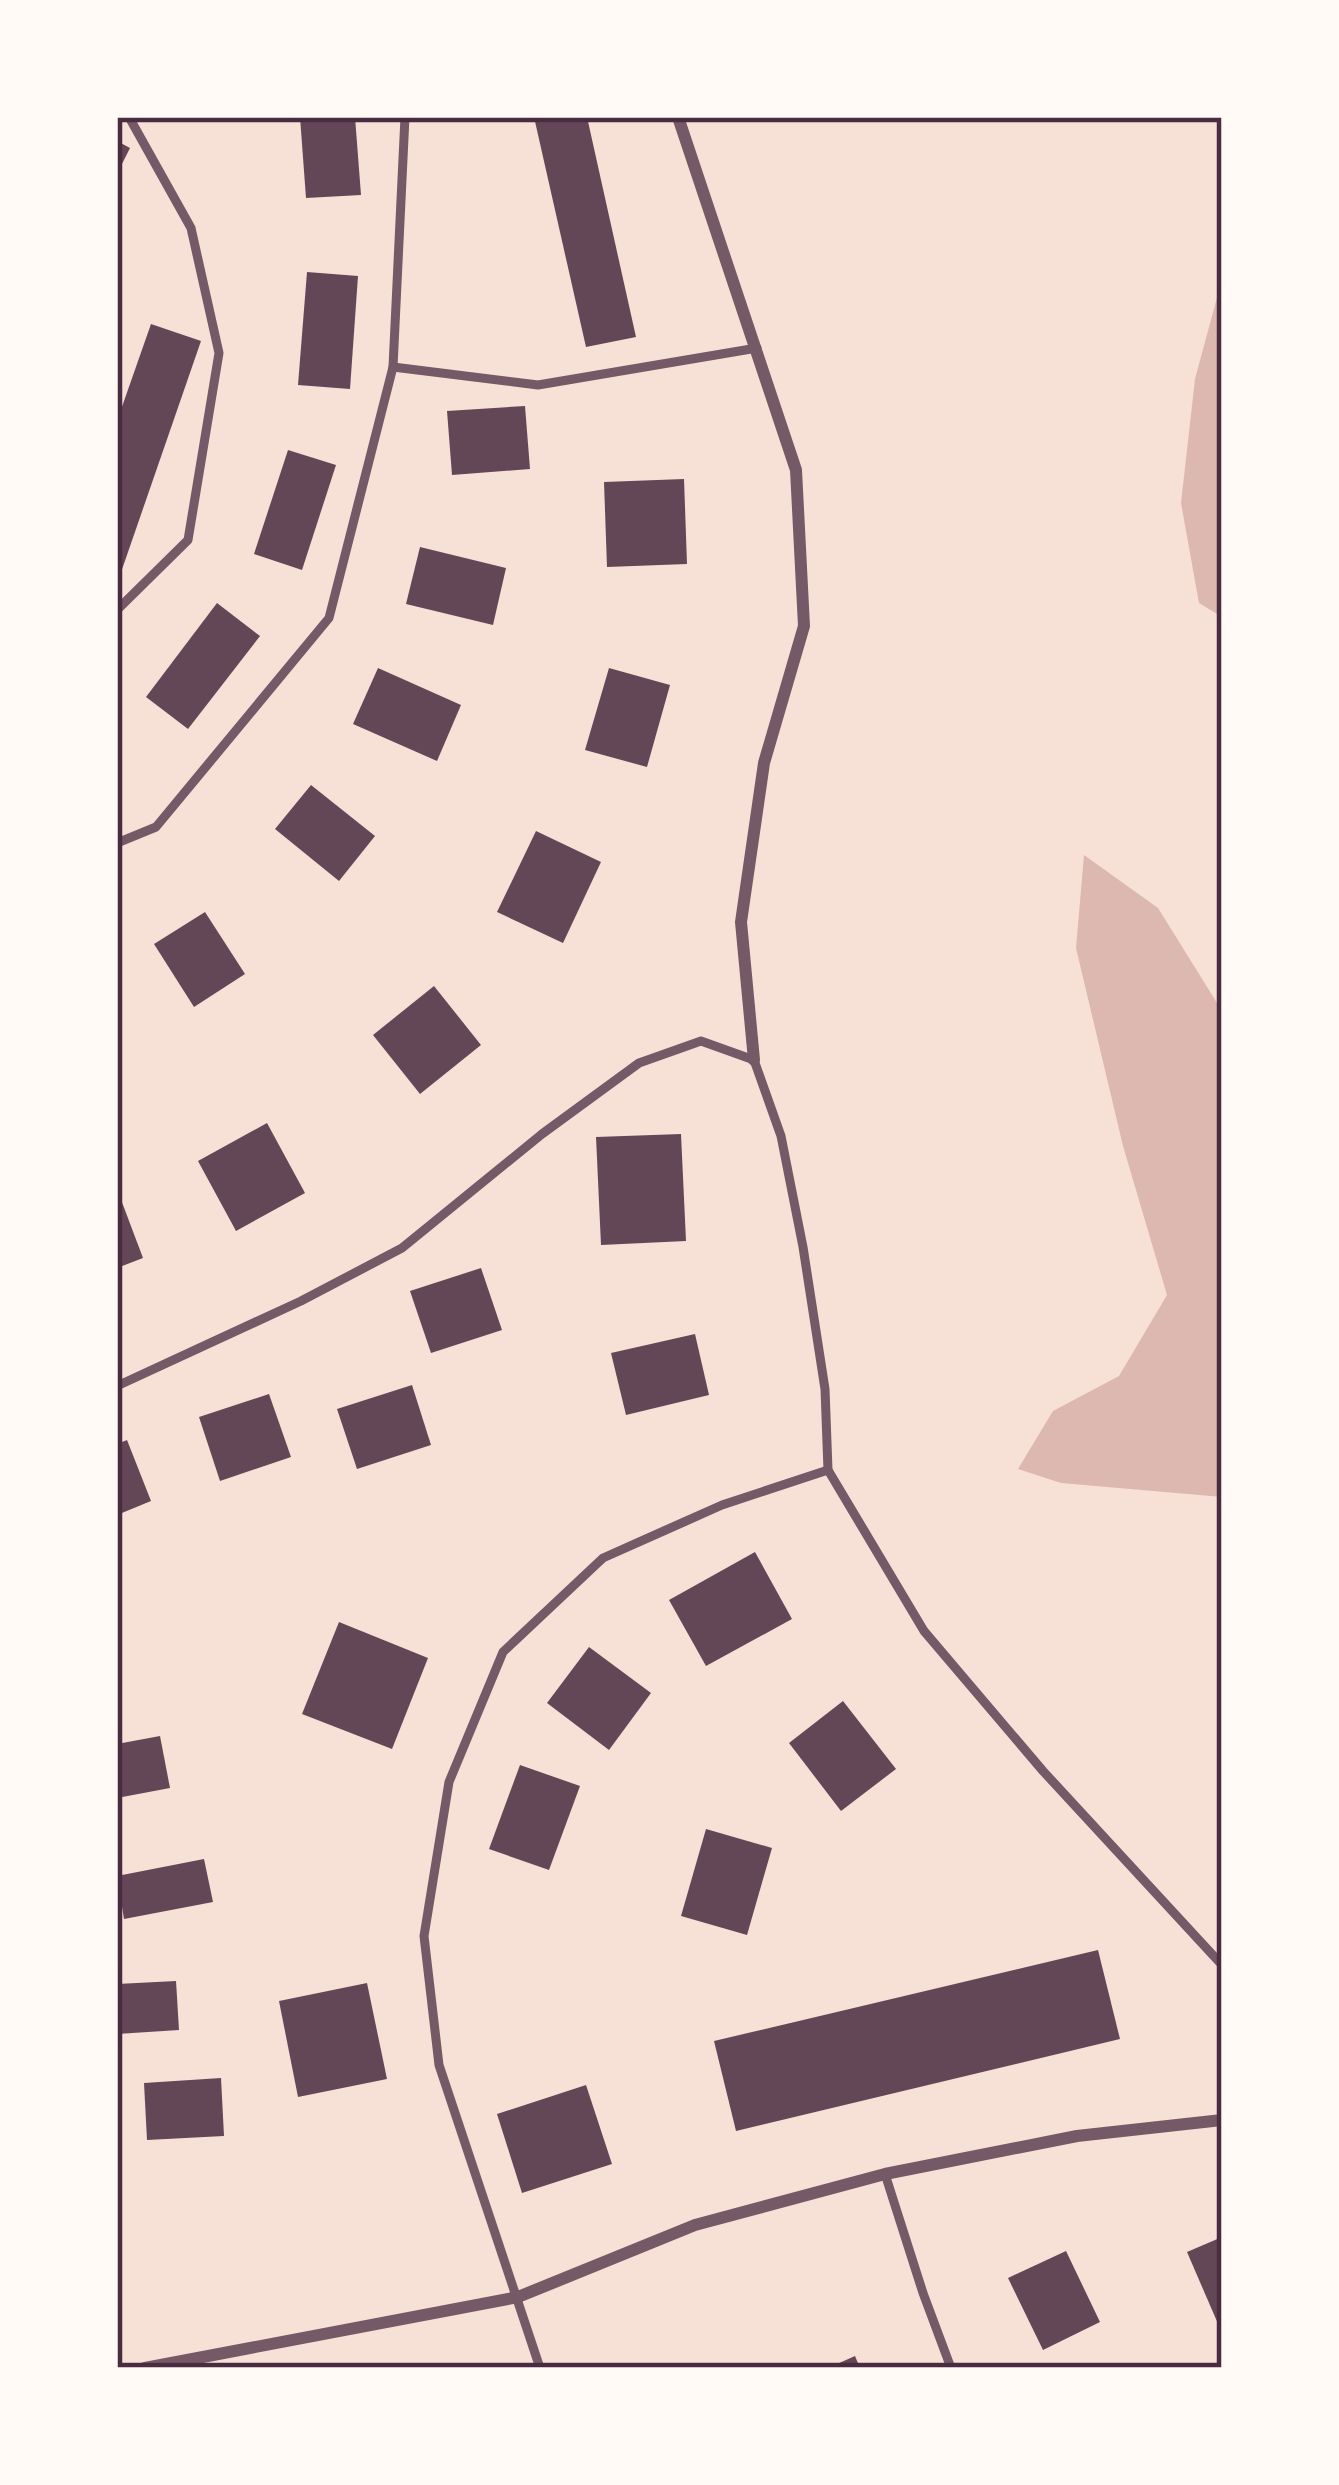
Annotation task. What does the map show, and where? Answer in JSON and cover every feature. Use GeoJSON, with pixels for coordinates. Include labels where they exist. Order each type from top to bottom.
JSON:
{"type":"FeatureCollection","features":[{"type":"Feature","properties":{"kind":"street"},"geometry":{"type":"LineString","coordinates":[[678,117],[796,470],[804,626],[764,763],[741,922],[754,1060]]}},
{"type":"Feature","properties":{"kind":"street"},"geometry":{"type":"LineString","coordinates":[[145,2368],[518,2297],[695,2225],[885,2174],[1077,2136],[1222,2120]]}},
{"type":"Feature","properties":{"kind":"lane"},"geometry":{"type":"LineString","coordinates":[[117,610],[188,540],[219,353],[191,228],[129,117]]}},
{"type":"Feature","properties":{"kind":"lane"},"geometry":{"type":"LineString","coordinates":[[117,844],[155,827],[329,618],[393,367],[405,117]]}},
{"type":"Feature","properties":{"kind":"lane"},"geometry":{"type":"LineString","coordinates":[[393,367],[538,386],[757,348]]}},
{"type":"Feature","properties":{"kind":"lane"},"geometry":{"type":"LineString","coordinates":[[117,1386],[402,1249],[542,1134],[639,1063],[701,1041],[754,1060],[781,1136],[802,1247],[825,1388],[828,1470],[925,1631],[1043,1771],[1222,1965]]}},
{"type":"Feature","properties":{"kind":"lane"},"geometry":{"type":"LineString","coordinates":[[540,2368],[439,2065],[424,1936],[449,1782],[502,1652],[603,1558],[722,1505],[828,1470]]}},
{"type":"Feature","properties":{"kind":"lane"},"geometry":{"type":"LineString","coordinates":[[885,2174],[951,2368]]}},
{"type":"Feature","properties":{"kind":"shaded area"},"geometry":{"type":"Polygon","coordinates":[[[1222,279],[1222,617],[1199,603],[1181,503],[1195,379],[1222,279]]]}},
{"type":"Feature","properties":{"kind":"shaded area"},"geometry":{"type":"Polygon","coordinates":[[[1084,855],[1158,908],[1222,1011],[1222,1497],[1061,1483],[1018,1469],[1053,1411],[1119,1376],[1167,1295],[1123,1146],[1076,948],[1084,855]]]}},
{"type":"Feature","properties":{"kind":"building"},"geometry":{"type":"Polygon","coordinates":[[[300,117],[355,117],[361,195],[306,198],[300,117]]]}},
{"type":"Feature","properties":{"kind":"building"},"geometry":{"type":"Polygon","coordinates":[[[534,117],[587,117],[636,337],[586,347],[534,117]]]}},
{"type":"Feature","properties":{"kind":"building"},"geometry":{"type":"Polygon","coordinates":[[[117,141],[130,148],[117,174],[117,141]]]}},
{"type":"Feature","properties":{"kind":"building"},"geometry":{"type":"Polygon","coordinates":[[[307,272],[358,276],[350,389],[298,385],[307,272]]]}},
{"type":"Feature","properties":{"kind":"building"},"geometry":{"type":"Polygon","coordinates":[[[151,324],[201,341],[118,581],[117,421],[151,324]]]}},
{"type":"Feature","properties":{"kind":"building"},"geometry":{"type":"Polygon","coordinates":[[[525,406],[530,469],[452,475],[447,411],[525,406]]]}},
{"type":"Feature","properties":{"kind":"building"},"geometry":{"type":"Polygon","coordinates":[[[288,450],[336,465],[302,570],[254,554],[288,450]]]}},
{"type":"Feature","properties":{"kind":"building"},"geometry":{"type":"Polygon","coordinates":[[[684,479],[687,564],[607,567],[604,482],[684,479]]]}},
{"type":"Feature","properties":{"kind":"building"},"geometry":{"type":"Polygon","coordinates":[[[420,547],[506,568],[493,625],[406,604],[420,547]]]}},
{"type":"Feature","properties":{"kind":"building"},"geometry":{"type":"Polygon","coordinates":[[[217,603],[260,636],[188,729],[146,697],[217,603]]]}},
{"type":"Feature","properties":{"kind":"building"},"geometry":{"type":"Polygon","coordinates":[[[378,668],[461,705],[437,761],[353,724],[378,668]]]}},
{"type":"Feature","properties":{"kind":"building"},"geometry":{"type":"Polygon","coordinates":[[[609,668],[670,685],[647,767],[585,750],[609,668]]]}},
{"type":"Feature","properties":{"kind":"building"},"geometry":{"type":"Polygon","coordinates":[[[311,785],[375,836],[339,881],[275,829],[311,785]]]}},
{"type":"Feature","properties":{"kind":"building"},"geometry":{"type":"Polygon","coordinates":[[[536,831],[601,862],[563,943],[497,912],[536,831]]]}},
{"type":"Feature","properties":{"kind":"building"},"geometry":{"type":"Polygon","coordinates":[[[205,912],[245,974],[194,1007],[154,944],[205,912]]]}},
{"type":"Feature","properties":{"kind":"building"},"geometry":{"type":"Polygon","coordinates":[[[434,986],[481,1045],[420,1094],[373,1035],[434,986]]]}},
{"type":"Feature","properties":{"kind":"building"},"geometry":{"type":"Polygon","coordinates":[[[267,1123],[305,1193],[236,1231],[198,1161],[267,1123]]]}},
{"type":"Feature","properties":{"kind":"building"},"geometry":{"type":"Polygon","coordinates":[[[681,1134],[686,1241],[601,1245],[596,1137],[681,1134]]]}},
{"type":"Feature","properties":{"kind":"building"},"geometry":{"type":"Polygon","coordinates":[[[117,1189],[143,1258],[117,1268],[117,1189]]]}},
{"type":"Feature","properties":{"kind":"building"},"geometry":{"type":"Polygon","coordinates":[[[481,1268],[502,1330],[431,1353],[410,1291],[481,1268]]]}},
{"type":"Feature","properties":{"kind":"building"},"geometry":{"type":"Polygon","coordinates":[[[695,1334],[709,1395],[626,1415],[611,1353],[695,1334]]]}},
{"type":"Feature","properties":{"kind":"building"},"geometry":{"type":"Polygon","coordinates":[[[412,1385],[431,1445],[357,1469],[337,1409],[412,1385]]]}},
{"type":"Feature","properties":{"kind":"building"},"geometry":{"type":"Polygon","coordinates":[[[269,1394],[291,1457],[220,1481],[199,1417],[269,1394]]]}},
{"type":"Feature","properties":{"kind":"building"},"geometry":{"type":"Polygon","coordinates":[[[127,1440],[151,1501],[117,1515],[117,1444],[127,1440]]]}},
{"type":"Feature","properties":{"kind":"building"},"geometry":{"type":"Polygon","coordinates":[[[755,1552],[792,1619],[706,1666],[669,1600],[755,1552]]]}},
{"type":"Feature","properties":{"kind":"building"},"geometry":{"type":"Polygon","coordinates":[[[339,1622],[428,1658],[392,1749],[302,1714],[339,1622]]]}},
{"type":"Feature","properties":{"kind":"building"},"geometry":{"type":"Polygon","coordinates":[[[589,1647],[651,1693],[609,1750],[547,1703],[589,1647]]]}},
{"type":"Feature","properties":{"kind":"building"},"geometry":{"type":"Polygon","coordinates":[[[843,1701],[896,1769],[841,1811],[789,1743],[843,1701]]]}},
{"type":"Feature","properties":{"kind":"building"},"geometry":{"type":"Polygon","coordinates":[[[160,1736],[170,1788],[117,1798],[117,1744],[160,1736]]]}},
{"type":"Feature","properties":{"kind":"building"},"geometry":{"type":"Polygon","coordinates":[[[520,1765],[580,1786],[549,1870],[489,1849],[520,1765]]]}},
{"type":"Feature","properties":{"kind":"building"},"geometry":{"type":"Polygon","coordinates":[[[706,1829],[772,1848],[747,1935],[681,1916],[706,1829]]]}},
{"type":"Feature","properties":{"kind":"building"},"geometry":{"type":"Polygon","coordinates":[[[204,1859],[213,1902],[124,1919],[117,1876],[204,1859]]]}},
{"type":"Feature","properties":{"kind":"building"},"geometry":{"type":"Polygon","coordinates":[[[1098,1950],[1120,2039],[736,2131],[714,2041],[1098,1950]]]}},
{"type":"Feature","properties":{"kind":"building"},"geometry":{"type":"Polygon","coordinates":[[[176,1981],[179,2030],[117,2034],[117,1984],[176,1981]]]}},
{"type":"Feature","properties":{"kind":"building"},"geometry":{"type":"Polygon","coordinates":[[[367,1983],[387,2079],[298,2097],[279,2001],[367,1983]]]}},
{"type":"Feature","properties":{"kind":"building"},"geometry":{"type":"Polygon","coordinates":[[[221,2078],[224,2136],[147,2140],[144,2083],[221,2078]]]}},
{"type":"Feature","properties":{"kind":"building"},"geometry":{"type":"Polygon","coordinates":[[[586,2085],[612,2164],[522,2193],[497,2114],[586,2085]]]}},
{"type":"Feature","properties":{"kind":"building"},"geometry":{"type":"Polygon","coordinates":[[[1222,2237],[1222,2333],[1187,2252],[1222,2237]]]}},
{"type":"Feature","properties":{"kind":"building"},"geometry":{"type":"Polygon","coordinates":[[[1066,2251],[1100,2322],[1043,2350],[1008,2278],[1066,2251]]]}},
{"type":"Feature","properties":{"kind":"building"},"geometry":{"type":"Polygon","coordinates":[[[855,2356],[860,2368],[828,2368],[855,2356]]]}}]}
